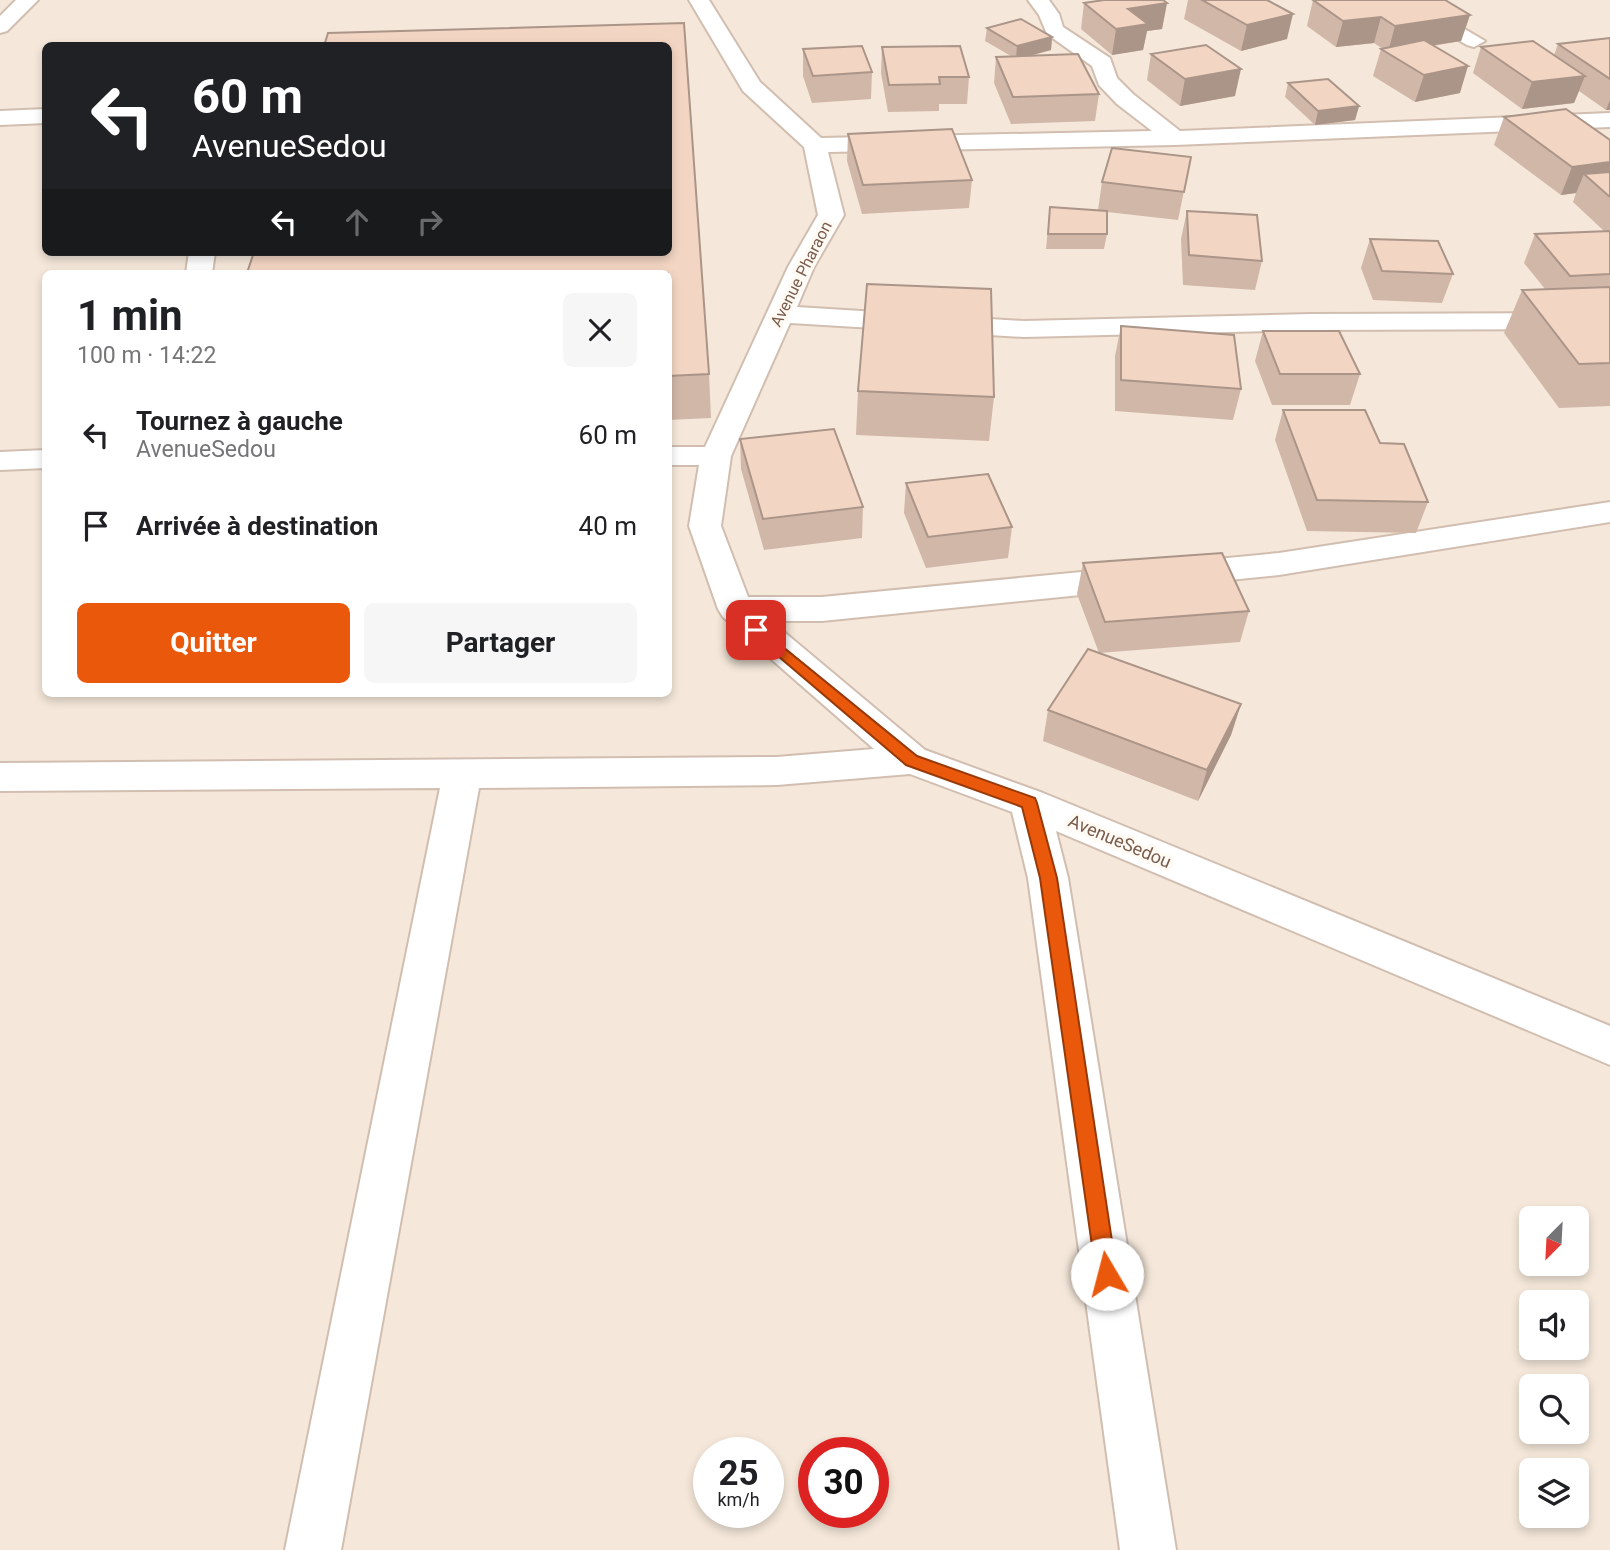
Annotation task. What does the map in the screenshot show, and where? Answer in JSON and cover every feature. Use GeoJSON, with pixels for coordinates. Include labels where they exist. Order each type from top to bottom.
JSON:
{"type":"FeatureCollection","features":[{"type":"Feature","properties":{"kind":"street"},"geometry":{"type":"LineString","coordinates":[[0,27],[28,0]]}},
{"type":"Feature","properties":{"kind":"street"},"geometry":{"type":"LineString","coordinates":[[699,0],[751,86],[815,145],[1175,138],[1610,120]]}},
{"type":"Feature","properties":{"kind":"street"},"geometry":{"type":"LineString","coordinates":[[1038,0],[1049,14],[1054,30],[1102,63],[1107,80],[1125,99],[1175,138]]}},
{"type":"Feature","properties":{"kind":"street"},"geometry":{"type":"LineString","coordinates":[[1400,0],[1474,41]]}},
{"type":"Feature","properties":{"kind":"street"},"geometry":{"type":"LineString","coordinates":[[0,118],[42,116]]}},
{"type":"Feature","properties":{"kind":"street","name":"Avenue Pharaon"},"geometry":{"type":"LineString","coordinates":[[716,456],[801,267],[831,215],[815,145]]}},
{"type":"Feature","properties":{"kind":"street"},"geometry":{"type":"LineString","coordinates":[[780,314],[1024,329],[1311,322],[1610,321]]}},
{"type":"Feature","properties":{"kind":"street"},"geometry":{"type":"LineString","coordinates":[[672,456],[716,456]]}},
{"type":"Feature","properties":{"kind":"street","name":"AvenueSedou"},"geometry":{"type":"LineString","coordinates":[[716,456],[705,526],[735,608],[912,761],[1029,803],[1610,1046]]}},
{"type":"Feature","properties":{"kind":"street"},"geometry":{"type":"LineString","coordinates":[[0,461],[42,459]]}},
{"type":"Feature","properties":{"kind":"street"},"geometry":{"type":"LineString","coordinates":[[735,608],[822,609],[1279,564],[1610,512]]}},
{"type":"Feature","properties":{"kind":"street"},"geometry":{"type":"LineString","coordinates":[[0,776],[777,771],[912,761]]}},
{"type":"Feature","properties":{"kind":"street"},"geometry":{"type":"LineString","coordinates":[[313,1550],[462,773]]}},
{"type":"Feature","properties":{"kind":"street"},"geometry":{"type":"LineString","coordinates":[[1029,803],[1048,878],[1148,1550]]}},
{"type":"Feature","properties":{"kind":"shaded area"},"geometry":{"type":"Polygon","coordinates":[[[0,0],[1610,0],[1610,1550],[0,1550],[0,0]]]}},
{"type":"Feature","properties":{"kind":"building"},"geometry":{"type":"Polygon","coordinates":[[[1104,0],[1163,0],[1167,3],[1128,9],[1148,24],[1116,29],[1084,3],[1104,0]]]}},
{"type":"Feature","properties":{"kind":"building"},"geometry":{"type":"Polygon","coordinates":[[[1202,0],[1267,0],[1293,14],[1247,25],[1202,0]]]}},
{"type":"Feature","properties":{"kind":"building"},"geometry":{"type":"Polygon","coordinates":[[[1313,0],[1445,0],[1470,15],[1395,26],[1381,17],[1343,21],[1313,0]]]}},
{"type":"Feature","properties":{"kind":"building"},"geometry":{"type":"Polygon","coordinates":[[[1021,19],[1052,37],[1017,46],[987,28],[1021,19]]]}},
{"type":"Feature","properties":{"kind":"building"},"geometry":{"type":"Polygon","coordinates":[[[684,23],[709,374],[672,376],[672,270],[248,270],[253,256],[672,256],[672,42],[325,42],[328,33],[684,23]]]}},
{"type":"Feature","properties":{"kind":"building"},"geometry":{"type":"Polygon","coordinates":[[[1610,38],[1610,79],[1558,44],[1610,38]]]}},
{"type":"Feature","properties":{"kind":"building"},"geometry":{"type":"Polygon","coordinates":[[[1424,40],[1468,66],[1424,75],[1381,49],[1424,40]]]}},
{"type":"Feature","properties":{"kind":"building"},"geometry":{"type":"Polygon","coordinates":[[[1533,41],[1585,76],[1532,82],[1481,47],[1533,41]]]}},
{"type":"Feature","properties":{"kind":"building"},"geometry":{"type":"Polygon","coordinates":[[[1206,45],[1241,69],[1185,79],[1151,54],[1206,45]]]}},
{"type":"Feature","properties":{"kind":"building"},"geometry":{"type":"Polygon","coordinates":[[[862,46],[872,72],[813,76],[803,49],[862,46]]]}},
{"type":"Feature","properties":{"kind":"building"},"geometry":{"type":"Polygon","coordinates":[[[960,46],[969,77],[939,77],[940,84],[889,85],[882,47],[960,46]]]}},
{"type":"Feature","properties":{"kind":"building"},"geometry":{"type":"Polygon","coordinates":[[[1078,54],[1099,94],[1013,97],[996,57],[1078,54]]]}},
{"type":"Feature","properties":{"kind":"building"},"geometry":{"type":"Polygon","coordinates":[[[1328,79],[1359,106],[1318,111],[1288,83],[1328,79]]]}},
{"type":"Feature","properties":{"kind":"building"},"geometry":{"type":"Polygon","coordinates":[[[1566,109],[1610,140],[1610,162],[1572,167],[1504,117],[1566,109]]]}},
{"type":"Feature","properties":{"kind":"building"},"geometry":{"type":"Polygon","coordinates":[[[952,129],[972,180],[863,185],[848,134],[952,129]]]}},
{"type":"Feature","properties":{"kind":"building"},"geometry":{"type":"Polygon","coordinates":[[[1112,148],[1191,157],[1184,192],[1102,182],[1112,148]]]}},
{"type":"Feature","properties":{"kind":"building"},"geometry":{"type":"Polygon","coordinates":[[[1610,172],[1610,197],[1584,174],[1610,172]]]}},
{"type":"Feature","properties":{"kind":"building"},"geometry":{"type":"Polygon","coordinates":[[[1050,207],[1107,211],[1107,234],[1048,234],[1050,207]]]}},
{"type":"Feature","properties":{"kind":"building"},"geometry":{"type":"Polygon","coordinates":[[[1187,211],[1257,215],[1262,261],[1189,255],[1187,211]]]}},
{"type":"Feature","properties":{"kind":"building"},"geometry":{"type":"Polygon","coordinates":[[[1610,231],[1610,274],[1570,276],[1535,234],[1610,231]]]}},
{"type":"Feature","properties":{"kind":"building"},"geometry":{"type":"Polygon","coordinates":[[[1370,239],[1438,241],[1453,274],[1382,271],[1370,239]]]}},
{"type":"Feature","properties":{"kind":"building"},"geometry":{"type":"Polygon","coordinates":[[[867,284],[991,289],[994,397],[858,391],[867,284]]]}},
{"type":"Feature","properties":{"kind":"building"},"geometry":{"type":"Polygon","coordinates":[[[1610,287],[1610,363],[1579,364],[1522,290],[1610,287]]]}},
{"type":"Feature","properties":{"kind":"building"},"geometry":{"type":"Polygon","coordinates":[[[1121,326],[1234,335],[1241,389],[1121,380],[1121,326]]]}},
{"type":"Feature","properties":{"kind":"building"},"geometry":{"type":"Polygon","coordinates":[[[1263,331],[1339,331],[1360,374],[1280,374],[1263,331]]]}},
{"type":"Feature","properties":{"kind":"building"},"geometry":{"type":"Polygon","coordinates":[[[1283,410],[1365,410],[1380,443],[1404,444],[1428,502],[1317,500],[1283,410]]]}},
{"type":"Feature","properties":{"kind":"building"},"geometry":{"type":"Polygon","coordinates":[[[834,429],[863,507],[763,519],[740,439],[834,429]]]}},
{"type":"Feature","properties":{"kind":"building"},"geometry":{"type":"Polygon","coordinates":[[[988,474],[1012,527],[928,537],[906,483],[988,474]]]}},
{"type":"Feature","properties":{"kind":"building"},"geometry":{"type":"Polygon","coordinates":[[[1222,553],[1249,611],[1105,622],[1083,563],[1222,553]]]}},
{"type":"Feature","properties":{"kind":"building"},"geometry":{"type":"Polygon","coordinates":[[[1088,649],[1241,704],[1207,770],[1048,710],[1088,649]]]}},
{"type":"Feature","properties":{"kind":"route"},"geometry":{"type":"LineString","coordinates":[[756,630],[912,761],[1029,803],[1048,878],[1107,1274]]}}]}
